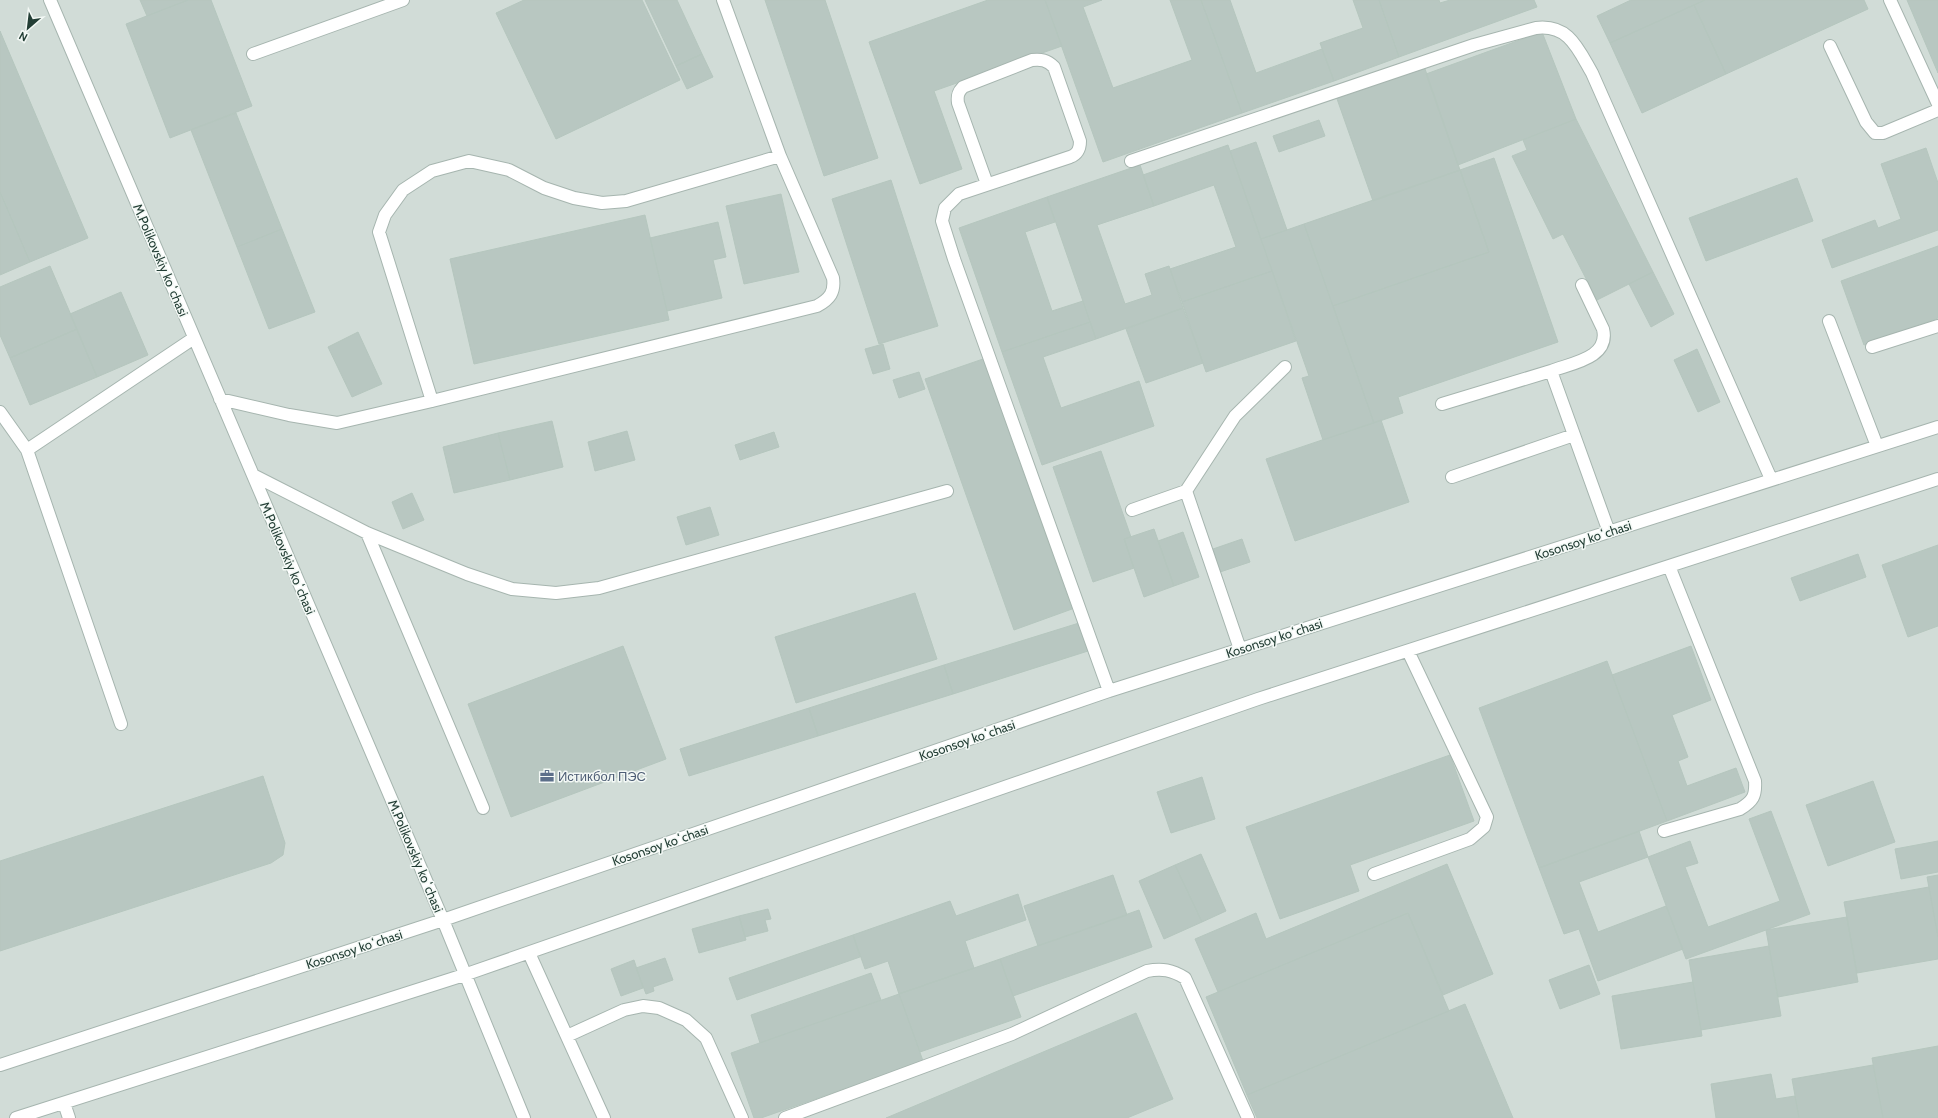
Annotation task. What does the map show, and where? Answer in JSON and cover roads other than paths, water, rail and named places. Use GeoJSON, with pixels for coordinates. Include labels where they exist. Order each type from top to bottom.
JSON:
{"type":"FeatureCollection","features":[{"type":"Feature","properties":{"kind":"street","name":"M.Polikovskiy koʻchasi"},"geometry":{"type":"LineString","coordinates":[[50,0],[443,920],[464,975],[524,1118]]}},
{"type":"Feature","properties":{"kind":"street"},"geometry":{"type":"LineString","coordinates":[[253,54],[403,0]]}},
{"type":"Feature","properties":{"kind":"street"},"geometry":{"type":"LineString","coordinates":[[220,399],[289,415],[337,423],[817,306],[825,302],[832,294],[834,287],[833,278],[780,156],[723,0]]}},
{"type":"Feature","properties":{"kind":"street"},"geometry":{"type":"LineString","coordinates":[[1890,0],[1938,104]]}},
{"type":"Feature","properties":{"kind":"street"},"geometry":{"type":"LineString","coordinates":[[1131,162],[1474,45],[1536,28],[1546,27],[1556,29],[1574,42],[1592,73],[1771,479]]}},
{"type":"Feature","properties":{"kind":"street"},"geometry":{"type":"LineString","coordinates":[[1830,46],[1866,122],[1875,133],[1883,133],[1938,110]]}},
{"type":"Feature","properties":{"kind":"street"},"geometry":{"type":"LineString","coordinates":[[987,184],[958,103],[957,96],[960,90],[1032,60],[1041,59],[1049,62],[1054,67],[1080,141],[1080,149],[1075,155],[1070,157],[959,194],[945,208],[942,221],[1110,691]]}},
{"type":"Feature","properties":{"kind":"street"},"geometry":{"type":"LineString","coordinates":[[432,401],[379,232],[385,215],[403,190],[432,171],[469,161],[509,170],[544,188],[574,198],[602,202],[626,201],[780,156]]}},
{"type":"Feature","properties":{"kind":"street"},"geometry":{"type":"LineString","coordinates":[[1442,404],[1551,371],[1596,354],[1603,345],[1605,337],[1603,329],[1582,285]]}},
{"type":"Feature","properties":{"kind":"street"},"geometry":{"type":"LineString","coordinates":[[1829,322],[1877,446]]}},
{"type":"Feature","properties":{"kind":"street"},"geometry":{"type":"LineString","coordinates":[[1872,347],[1938,326]]}},
{"type":"Feature","properties":{"kind":"street"},"geometry":{"type":"LineString","coordinates":[[27,450],[194,338]]}},
{"type":"Feature","properties":{"kind":"street"},"geometry":{"type":"LineString","coordinates":[[1132,510],[1186,491],[1235,416],[1285,367]]}},
{"type":"Feature","properties":{"kind":"street"},"geometry":{"type":"LineString","coordinates":[[1551,371],[1609,532]]}},
{"type":"Feature","properties":{"kind":"street"},"geometry":{"type":"LineString","coordinates":[[0,412],[27,450],[120,724]]}},
{"type":"Feature","properties":{"kind":"street","name":"Kosonsoy koʻchasi"},"geometry":{"type":"LineString","coordinates":[[0,1065],[443,920],[1110,691],[1938,427]]}},
{"type":"Feature","properties":{"kind":"street"},"geometry":{"type":"LineString","coordinates":[[1452,477],[1574,435]]}},
{"type":"Feature","properties":{"kind":"street"},"geometry":{"type":"LineString","coordinates":[[253,475],[367,533],[482,579],[512,589],[556,593],[599,588],[948,491]]}},
{"type":"Feature","properties":{"kind":"street"},"geometry":{"type":"LineString","coordinates":[[16,1118],[464,975],[1258,699],[1938,479]]}},
{"type":"Feature","properties":{"kind":"street"},"geometry":{"type":"LineString","coordinates":[[1186,491],[1240,649]]}},
{"type":"Feature","properties":{"kind":"street"},"geometry":{"type":"LineString","coordinates":[[367,533],[483,808]]}},
{"type":"Feature","properties":{"kind":"street"},"geometry":{"type":"LineString","coordinates":[[1664,831],[1740,809],[1751,802],[1756,794],[1756,781],[1669,566]]}},
{"type":"Feature","properties":{"kind":"street"},"geometry":{"type":"LineString","coordinates":[[1374,874],[1470,838],[1484,827],[1487,817],[1408,651]]}},
{"type":"Feature","properties":{"kind":"street"},"geometry":{"type":"LineString","coordinates":[[529,953],[604,1118]]}},
{"type":"Feature","properties":{"kind":"street"},"geometry":{"type":"LineString","coordinates":[[785,1118],[1012,1034],[1147,971],[1160,969],[1174,971],[1185,978],[1248,1118]]}},
{"type":"Feature","properties":{"kind":"street"},"geometry":{"type":"LineString","coordinates":[[567,1036],[624,1010],[643,1006],[659,1008],[686,1020],[706,1038],[742,1118]]}},
{"type":"Feature","properties":{"kind":"street"},"geometry":{"type":"LineString","coordinates":[[64,1103],[69,1118]]}},
{"type":"Feature","properties":{"kind":"place","name":"Истикбол ПЭС"},"geometry":{"type":"Point","coordinates":[547,776]}}]}
